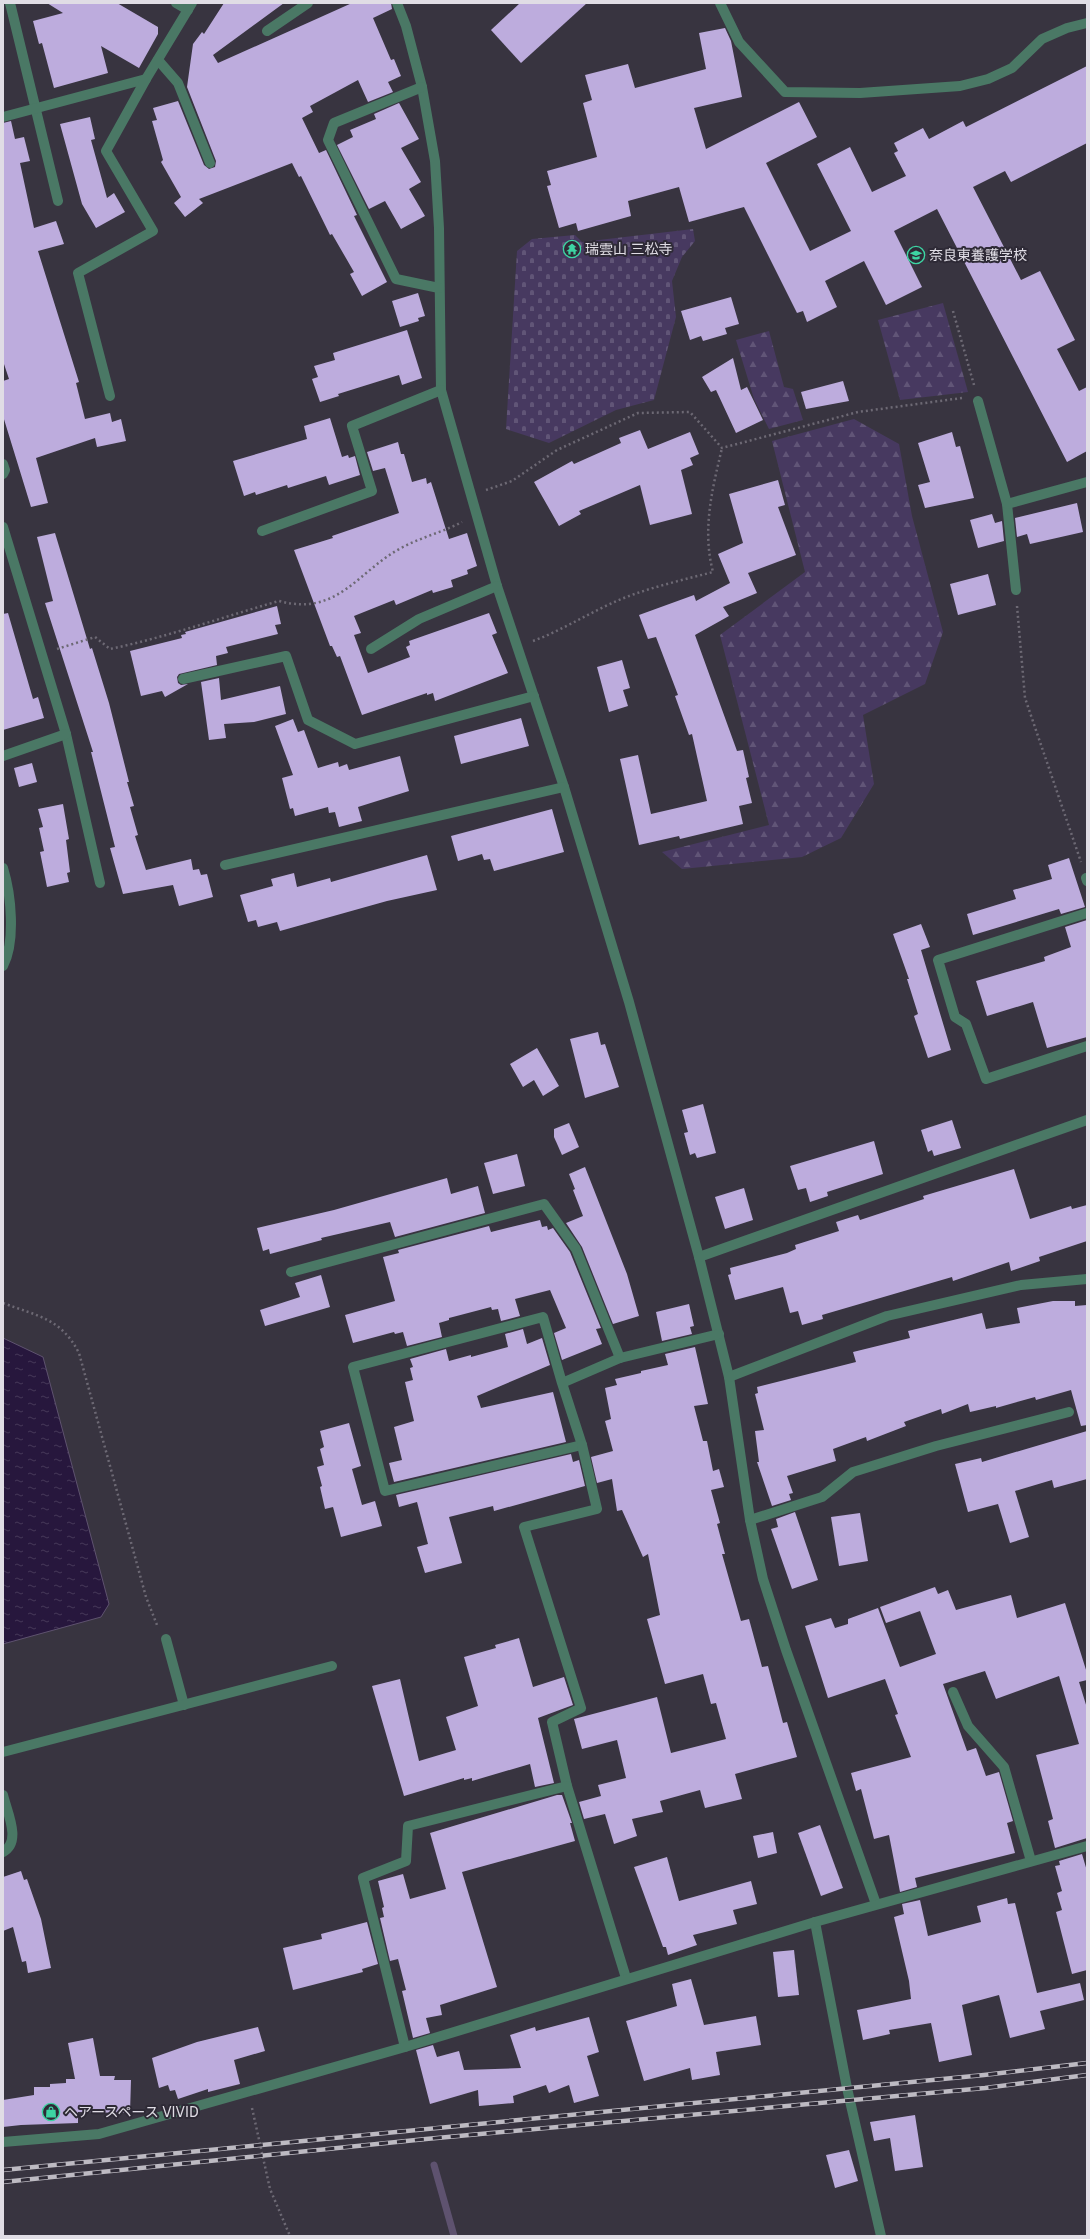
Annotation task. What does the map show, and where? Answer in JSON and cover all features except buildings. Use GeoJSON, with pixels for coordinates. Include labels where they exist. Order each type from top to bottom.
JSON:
{"type":"FeatureCollection","features":[{"type":"Feature","properties":{"kind":"street"},"geometry":{"type":"LineString","coordinates":[[10,3],[58,201]]}},
{"type":"Feature","properties":{"kind":"street"},"geometry":{"type":"LineString","coordinates":[[110,396],[78,273],[153,231],[106,152],[146,79],[190,6],[176,3]]}},
{"type":"Feature","properties":{"kind":"street"},"geometry":{"type":"LineString","coordinates":[[267,31],[308,3]]}},
{"type":"Feature","properties":{"kind":"street"},"geometry":{"type":"LineString","coordinates":[[396,3],[406,26],[422,88],[435,161],[440,228],[439,288],[441,390],[497,586],[564,787],[629,1002],[699,1257],[719,1334],[728,1377],[750,1520],[763,1578],[786,1650],[876,1904]]}},
{"type":"Feature","properties":{"kind":"street"},"geometry":{"type":"LineString","coordinates":[[720,3],[739,42],[784,92],[860,93],[960,86],[988,79],[1012,68],[1042,39],[1067,28],[1087,23]]}},
{"type":"Feature","properties":{"kind":"street"},"geometry":{"type":"LineString","coordinates":[[158,60],[178,83],[210,163]]}},
{"type":"Feature","properties":{"kind":"street"},"geometry":{"type":"LineString","coordinates":[[3,117],[146,79]]}},
{"type":"Feature","properties":{"kind":"street"},"geometry":{"type":"LineString","coordinates":[[422,88],[334,123],[328,140],[396,279],[439,288]]}},
{"type":"Feature","properties":{"kind":"street"},"geometry":{"type":"LineString","coordinates":[[262,530],[372,491],[352,426],[441,390]]}},
{"type":"Feature","properties":{"kind":"street"},"geometry":{"type":"LineString","coordinates":[[978,401],[1007,504],[1016,590]]}},
{"type":"Feature","properties":{"kind":"street"},"geometry":{"type":"LineString","coordinates":[[3,464],[5,470],[3,474]]}},
{"type":"Feature","properties":{"kind":"street"},"geometry":{"type":"LineString","coordinates":[[1007,504],[1087,482]]}},
{"type":"Feature","properties":{"kind":"street"},"geometry":{"type":"LineString","coordinates":[[3,527],[66,734],[100,883]]}},
{"type":"Feature","properties":{"kind":"street"},"geometry":{"type":"LineString","coordinates":[[370,649],[419,619],[497,586]]}},
{"type":"Feature","properties":{"kind":"street"},"geometry":{"type":"LineString","coordinates":[[183,679],[286,656],[308,720],[355,744],[534,696]]}},
{"type":"Feature","properties":{"kind":"street"},"geometry":{"type":"LineString","coordinates":[[3,756],[66,734]]}},
{"type":"Feature","properties":{"kind":"street"},"geometry":{"type":"LineString","coordinates":[[225,865],[564,787]]}},
{"type":"Feature","properties":{"kind":"street"},"geometry":{"type":"LineString","coordinates":[[3,868],[11,906],[8,957],[3,966]]}},
{"type":"Feature","properties":{"kind":"street"},"geometry":{"type":"LineString","coordinates":[[1087,913],[938,960],[955,1017],[966,1024],[986,1079],[1087,1046]]}},
{"type":"Feature","properties":{"kind":"street"},"geometry":{"type":"LineString","coordinates":[[699,1257],[1087,1120]]}},
{"type":"Feature","properties":{"kind":"street"},"geometry":{"type":"LineString","coordinates":[[291,1272],[544,1204],[576,1249],[620,1358]]}},
{"type":"Feature","properties":{"kind":"street"},"geometry":{"type":"LineString","coordinates":[[728,1377],[887,1316],[1021,1285],[1087,1279]]}},
{"type":"Feature","properties":{"kind":"street"},"geometry":{"type":"LineString","coordinates":[[582,1445],[385,1491],[353,1367],[544,1317],[562,1383],[582,1445],[597,1509],[524,1527],[581,1708],[552,1722],[567,1786],[626,1978]]}},
{"type":"Feature","properties":{"kind":"street"},"geometry":{"type":"LineString","coordinates":[[562,1383],[620,1358],[719,1334]]}},
{"type":"Feature","properties":{"kind":"street"},"geometry":{"type":"LineString","coordinates":[[750,1520],[822,1497],[853,1472],[936,1446],[1069,1412]]}},
{"type":"Feature","properties":{"kind":"street"},"geometry":{"type":"LineString","coordinates":[[166,1639],[184,1705]]}},
{"type":"Feature","properties":{"kind":"street"},"geometry":{"type":"LineString","coordinates":[[3,1752],[332,1666]]}},
{"type":"Feature","properties":{"kind":"street"},"geometry":{"type":"LineString","coordinates":[[953,1692],[968,1726],[1004,1767],[1031,1861]]}},
{"type":"Feature","properties":{"kind":"street"},"geometry":{"type":"LineString","coordinates":[[404,2046],[363,1878],[406,1860],[408,1826],[567,1786]]}},
{"type":"Feature","properties":{"kind":"street"},"geometry":{"type":"LineString","coordinates":[[3,1795],[13,1836],[8,1850],[3,1852]]}},
{"type":"Feature","properties":{"kind":"street"},"geometry":{"type":"LineString","coordinates":[[3,2142],[99,2134],[404,2046],[876,1904],[1087,1846]]}},
{"type":"Feature","properties":{"kind":"street"},"geometry":{"type":"LineString","coordinates":[[815,1922],[847,2088],[881,2236]]}},
{"type":"Feature","properties":{"kind":"path"},"geometry":{"type":"LineString","coordinates":[[953,311],[978,401]]}},
{"type":"Feature","properties":{"kind":"path"},"geometry":{"type":"LineString","coordinates":[[722,448],[858,412],[967,397],[978,401]]}},
{"type":"Feature","properties":{"kind":"path"},"geometry":{"type":"LineString","coordinates":[[470,495],[512,481],[557,450],[638,413],[690,412],[722,448]]}},
{"type":"Feature","properties":{"kind":"path"},"geometry":{"type":"LineString","coordinates":[[517,647],[554,634],[611,603],[661,586],[713,572],[708,553],[709,502],[722,448]]}},
{"type":"Feature","properties":{"kind":"path"},"geometry":{"type":"LineString","coordinates":[[42,655],[95,637],[110,649],[141,642],[279,601],[292,604],[305,604],[331,599],[402,547],[445,531],[476,514]]}},
{"type":"Feature","properties":{"kind":"path"},"geometry":{"type":"LineString","coordinates":[[1016,590],[1025,698],[1086,880]]}},
{"type":"Feature","properties":{"kind":"path"},"geometry":{"type":"LineString","coordinates":[[3,1303],[51,1322],[63,1329],[73,1340],[79,1353],[146,1597],[156,1624],[166,1639]]}},
{"type":"Feature","properties":{"kind":"path"},"geometry":{"type":"LineString","coordinates":[[248,2092],[270,2188],[290,2236]]}},
{"type":"Feature","properties":{"kind":"green space"},"geometry":{"type":"Polygon","coordinates":[[[693,229],[695,241],[682,257],[672,281],[676,317],[654,400],[616,410],[549,443],[506,429],[517,251],[532,239],[575,235],[582,242],[693,229]]]}},
{"type":"Feature","properties":{"kind":"green space"},"geometry":{"type":"Polygon","coordinates":[[[943,303],[968,392],[900,400],[878,320],[943,303]]]}},
{"type":"Feature","properties":{"kind":"green space"},"geometry":{"type":"Polygon","coordinates":[[[769,331],[784,387],[793,389],[803,420],[769,429],[754,399],[736,340],[769,331]]]}},
{"type":"Feature","properties":{"kind":"green space"},"geometry":{"type":"Polygon","coordinates":[[[854,419],[899,444],[912,516],[943,632],[925,684],[863,715],[874,784],[841,838],[802,857],[682,869],[662,852],[769,825],[720,635],[805,572],[772,441],[854,419]]]}},
{"type":"Feature","properties":{"kind":"water"},"geometry":{"type":"Polygon","coordinates":[[[3,1338],[43,1357],[109,1604],[101,1617],[3,1644],[3,1338]]]}},
{"type":"Feature","properties":{"kind":"waterway"},"geometry":{"type":"LineString","coordinates":[[434,2165],[454,2236]]}},
{"type":"Feature","properties":{"kind":"railway"},"geometry":{"type":"LineString","coordinates":[[3,2170],[984,2075],[1087,2063]]}},
{"type":"Feature","properties":{"kind":"railway"},"geometry":{"type":"LineString","coordinates":[[3,2182],[426,2139],[985,2088],[1087,2075]]}},
{"type":"Feature","properties":{"kind":"place","name":"瑞雲山 三松寺"},"geometry":{"type":"Point","coordinates":[572,249]}},
{"type":"Feature","properties":{"kind":"place","name":"奈良東養護学校"},"geometry":{"type":"Point","coordinates":[916,255]}},
{"type":"Feature","properties":{"kind":"place","name":"ヘアースペース VIVID"},"geometry":{"type":"Point","coordinates":[51,2112]}}]}
